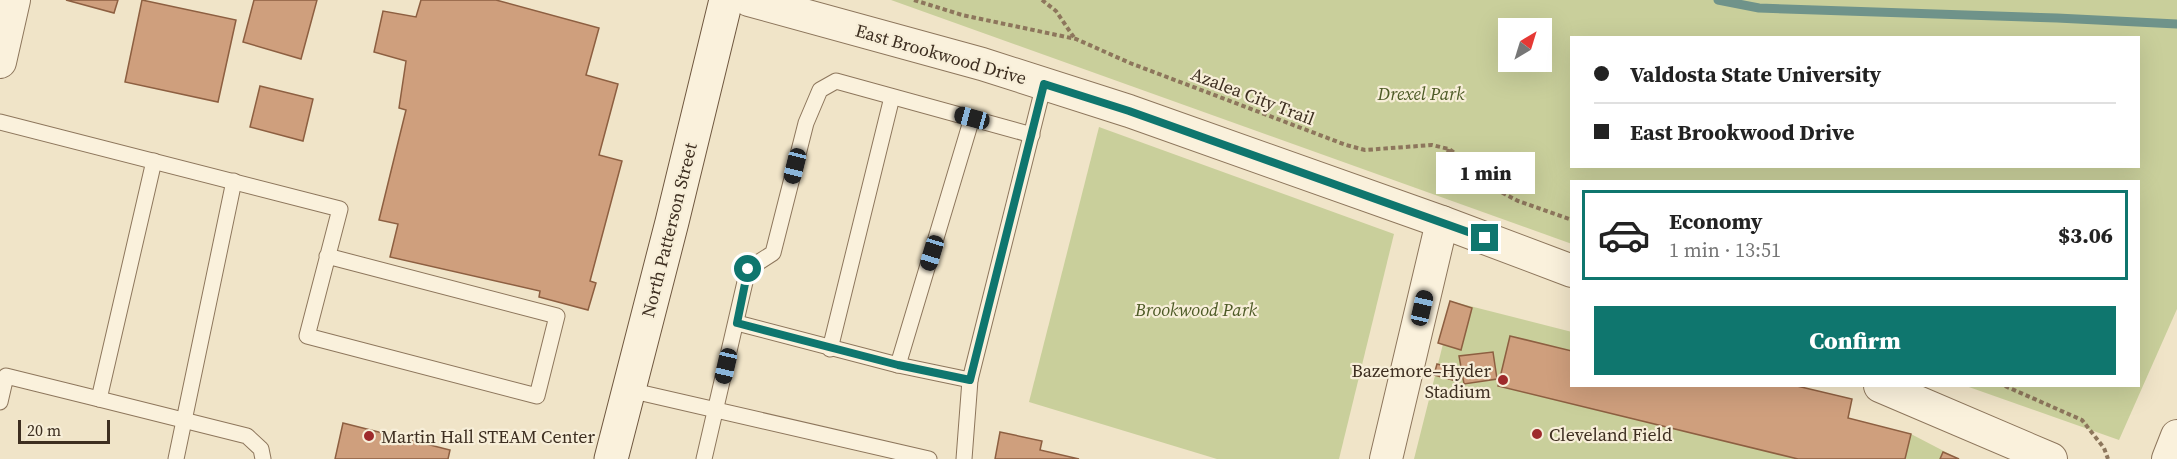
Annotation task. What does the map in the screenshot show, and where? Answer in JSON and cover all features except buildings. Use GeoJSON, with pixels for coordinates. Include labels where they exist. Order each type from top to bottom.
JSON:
{"type":"FeatureCollection","features":[{"type":"Feature","properties":{"kind":"main road","name":"North Patterson Street"},"geometry":{"type":"LineString","coordinates":[[610,459],[672,222],[726,0]]}},
{"type":"Feature","properties":{"kind":"street"},"geometry":{"type":"LineString","coordinates":[[0,62],[14,0]]}},
{"type":"Feature","properties":{"kind":"street","name":"East Brookwood Drive"},"geometry":{"type":"LineString","coordinates":[[749,0],[982,64],[1129,111],[1570,270]]}},
{"type":"Feature","properties":{"kind":"street"},"geometry":{"type":"LineString","coordinates":[[1386,459],[1436,220]]}},
{"type":"Feature","properties":{"kind":"street"},"geometry":{"type":"LineString","coordinates":[[1882,387],[2051,459]]}},
{"type":"Feature","properties":{"kind":"street"},"geometry":{"type":"LineString","coordinates":[[2168,459],[2177,436]]}},
{"type":"Feature","properties":{"kind":"lane"},"geometry":{"type":"LineString","coordinates":[[704,459],[748,269],[773,253],[806,123],[820,90],[836,81],[1032,135]]}},
{"type":"Feature","properties":{"kind":"lane"},"geometry":{"type":"LineString","coordinates":[[964,459],[970,380],[1044,84]]}},
{"type":"Feature","properties":{"kind":"lane"},"geometry":{"type":"LineString","coordinates":[[830,349],[892,97]]}},
{"type":"Feature","properties":{"kind":"lane"},"geometry":{"type":"LineString","coordinates":[[898,365],[972,118]]}},
{"type":"Feature","properties":{"kind":"lane"},"geometry":{"type":"LineString","coordinates":[[0,122],[340,209],[327,256],[307,336],[537,396],[557,316],[327,256]]}},
{"type":"Feature","properties":{"kind":"lane"},"geometry":{"type":"LineString","coordinates":[[99,399],[154,161]]}},
{"type":"Feature","properties":{"kind":"lane"},"geometry":{"type":"LineString","coordinates":[[176,459],[234,181]]}},
{"type":"Feature","properties":{"kind":"lane"},"geometry":{"type":"LineString","coordinates":[[737,323],[830,349],[970,380]]}},
{"type":"Feature","properties":{"kind":"lane"},"geometry":{"type":"LineString","coordinates":[[0,402],[6,376],[247,436],[261,449],[263,459]]}},
{"type":"Feature","properties":{"kind":"lane"},"geometry":{"type":"LineString","coordinates":[[628,390],[929,459]]}},
{"type":"Feature","properties":{"kind":"path","name":"Azalea City Trail"},"geometry":{"type":"LineString","coordinates":[[914,0],[962,15],[1076,39],[1130,63],[1346,145],[1365,150],[1432,146],[1449,149]]}},
{"type":"Feature","properties":{"kind":"path"},"geometry":{"type":"LineString","coordinates":[[1042,0],[1056,11],[1076,39]]}},
{"type":"Feature","properties":{"kind":"path"},"geometry":{"type":"LineString","coordinates":[[1436,220],[1449,149],[1499,191],[1518,201],[1570,219]]}},
{"type":"Feature","properties":{"kind":"path"},"geometry":{"type":"LineString","coordinates":[[2007,387],[2082,420],[2104,448],[2108,459]]}},
{"type":"Feature","properties":{"kind":"green space","name":"Drexel Park"},"geometry":{"type":"Polygon","coordinates":[[[891,0],[2177,0],[2177,309],[2119,440],[1969,387],[2140,387],[2140,180],[1570,180],[1570,243],[891,0]]]}},
{"type":"Feature","properties":{"kind":"green space","name":"Brookwood Park"},"geometry":{"type":"Polygon","coordinates":[[[1099,127],[1394,234],[1339,459],[1217,459],[1029,402],[1099,127]]]}},
{"type":"Feature","properties":{"kind":"green space","name":"Bazemore–Hyder Stadium"},"geometry":{"type":"Polygon","coordinates":[[[1450,301],[1570,331],[1570,387],[1801,387],[1852,399],[1848,418],[1911,434],[1959,459],[1414,459],[1443,344],[1438,343],[1450,301]]]}},
{"type":"Feature","properties":{"kind":"waterway"},"geometry":{"type":"LineString","coordinates":[[1718,0],[1759,8],[2177,24]]}},
{"type":"Feature","properties":{"kind":"place","name":"Bazemore–Hyder Stadium"},"geometry":{"type":"Point","coordinates":[1503,380]}},
{"type":"Feature","properties":{"kind":"place","name":"Cleveland Field"},"geometry":{"type":"Point","coordinates":[1537,434]}},
{"type":"Feature","properties":{"kind":"place","name":"Martin Hall STEAM Center"},"geometry":{"type":"Point","coordinates":[369,436]}},
{"type":"Feature","properties":{"kind":"route"},"geometry":{"type":"LineString","coordinates":[[748,269],[737,323],[830,349],[970,380],[1044,84],[1129,111],[1485,238]]}}]}
